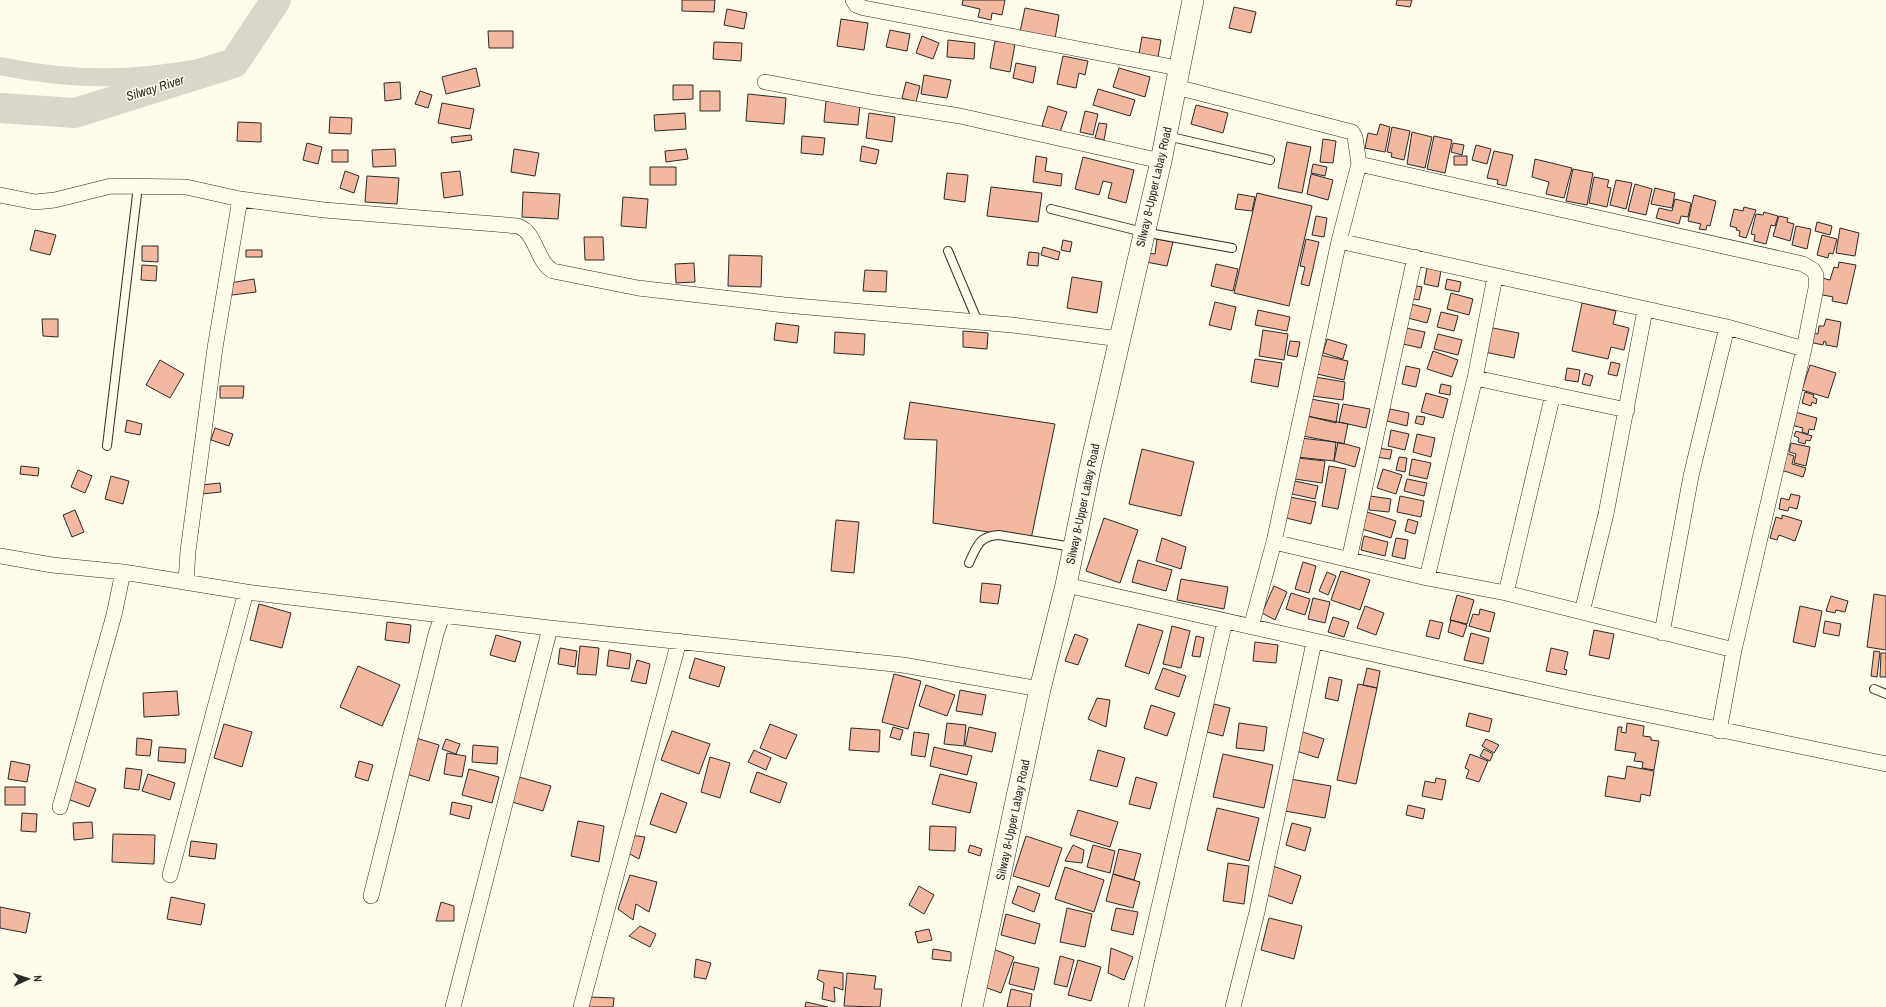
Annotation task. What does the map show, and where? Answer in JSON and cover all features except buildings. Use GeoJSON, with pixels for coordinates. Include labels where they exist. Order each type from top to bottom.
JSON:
{"type":"FeatureCollection","features":[{"type":"Feature","properties":{"kind":"main road","name":"Silway 8-Upper Labay Road"},"geometry":{"type":"LineString","coordinates":[[972,1007],[1040,689],[1066,585],[1143,232],[1161,161],[1193,0]]}},
{"type":"Feature","properties":{"kind":"street"},"geometry":{"type":"LineString","coordinates":[[853,0],[856,5],[864,8],[1177,77],[1352,132],[1355,137],[1359,164],[1339,241],[1274,542],[1251,627]]}},
{"type":"Feature","properties":{"kind":"street"},"geometry":{"type":"LineString","coordinates":[[765,82],[877,103],[960,116],[1161,161]]}},
{"type":"Feature","properties":{"kind":"street"},"geometry":{"type":"LineString","coordinates":[[1359,164],[1809,266],[1816,275],[1816,288],[1804,349],[1734,650],[1719,731]]}},
{"type":"Feature","properties":{"kind":"street"},"geometry":{"type":"LineString","coordinates":[[0,195],[35,202],[55,200],[111,186],[186,187],[240,199],[324,210],[518,226],[528,232],[546,267],[553,271],[638,288],[785,305],[978,322],[1120,339]]}},
{"type":"Feature","properties":{"kind":"street"},"geometry":{"type":"LineString","coordinates":[[186,582],[188,551],[215,348],[240,199]]}},
{"type":"Feature","properties":{"kind":"street"},"geometry":{"type":"LineString","coordinates":[[1339,241],[1727,327],[1804,349]]}},
{"type":"Feature","properties":{"kind":"street"},"geometry":{"type":"LineString","coordinates":[[1349,560],[1415,257]]}},
{"type":"Feature","properties":{"kind":"street"},"geometry":{"type":"LineString","coordinates":[[1427,578],[1475,378],[1495,276]]}},
{"type":"Feature","properties":{"kind":"street"},"geometry":{"type":"LineString","coordinates":[[1582,612],[1606,514],[1645,310]]}},
{"type":"Feature","properties":{"kind":"street"},"geometry":{"type":"LineString","coordinates":[[1662,633],[1691,476],[1727,327]]}},
{"type":"Feature","properties":{"kind":"street"},"geometry":{"type":"LineString","coordinates":[[1475,378],[1627,410]]}},
{"type":"Feature","properties":{"kind":"street"},"geometry":{"type":"LineString","coordinates":[[1506,593],[1553,394]]}},
{"type":"Feature","properties":{"kind":"street"},"geometry":{"type":"LineString","coordinates":[[1274,542],[1427,578],[1506,593],[1734,650]]}},
{"type":"Feature","properties":{"kind":"street"},"geometry":{"type":"LineString","coordinates":[[0,556],[52,565],[123,572],[246,592],[442,616],[904,665],[1040,689]]}},
{"type":"Feature","properties":{"kind":"street"},"geometry":{"type":"LineString","coordinates":[[60,807],[114,615],[123,572]]}},
{"type":"Feature","properties":{"kind":"street"},"geometry":{"type":"LineString","coordinates":[[1066,585],[1314,642],[1719,731],[1886,764]]}},
{"type":"Feature","properties":{"kind":"street"},"geometry":{"type":"LineString","coordinates":[[170,875],[246,592]]}},
{"type":"Feature","properties":{"kind":"street"},"geometry":{"type":"LineString","coordinates":[[371,896],[436,634],[442,616]]}},
{"type":"Feature","properties":{"kind":"street"},"geometry":{"type":"LineString","coordinates":[[1136,1007],[1225,621]]}},
{"type":"Feature","properties":{"kind":"street"},"geometry":{"type":"LineString","coordinates":[[453,1007],[550,628]]}},
{"type":"Feature","properties":{"kind":"street"},"geometry":{"type":"LineString","coordinates":[[581,1007],[679,641]]}},
{"type":"Feature","properties":{"kind":"street"},"geometry":{"type":"LineString","coordinates":[[1233,1007],[1257,912],[1314,642]]}},
{"type":"Feature","properties":{"kind":"lane"},"geometry":{"type":"LineString","coordinates":[[1166,136],[1270,160]]}},
{"type":"Feature","properties":{"kind":"lane"},"geometry":{"type":"LineString","coordinates":[[108,446],[138,186]]}},
{"type":"Feature","properties":{"kind":"lane"},"geometry":{"type":"LineString","coordinates":[[1051,209],[1143,232],[1232,248]]}},
{"type":"Feature","properties":{"kind":"lane"},"geometry":{"type":"LineString","coordinates":[[948,251],[978,322]]}},
{"type":"Feature","properties":{"kind":"lane"},"geometry":{"type":"LineString","coordinates":[[969,563],[976,546],[983,538],[989,536],[999,536],[1074,548]]}},
{"type":"Feature","properties":{"kind":"lane"},"geometry":{"type":"LineString","coordinates":[[1874,689],[1886,694]]}},
{"type":"Feature","properties":{"kind":"waterway","name":"Silway River"},"geometry":{"type":"LineString","coordinates":[[0,108],[75,113],[234,63],[276,0]]}},
{"type":"Feature","properties":{"kind":"waterway"},"geometry":{"type":"LineString","coordinates":[[0,66],[55,75],[112,77],[160,74],[234,63]]}}]}
